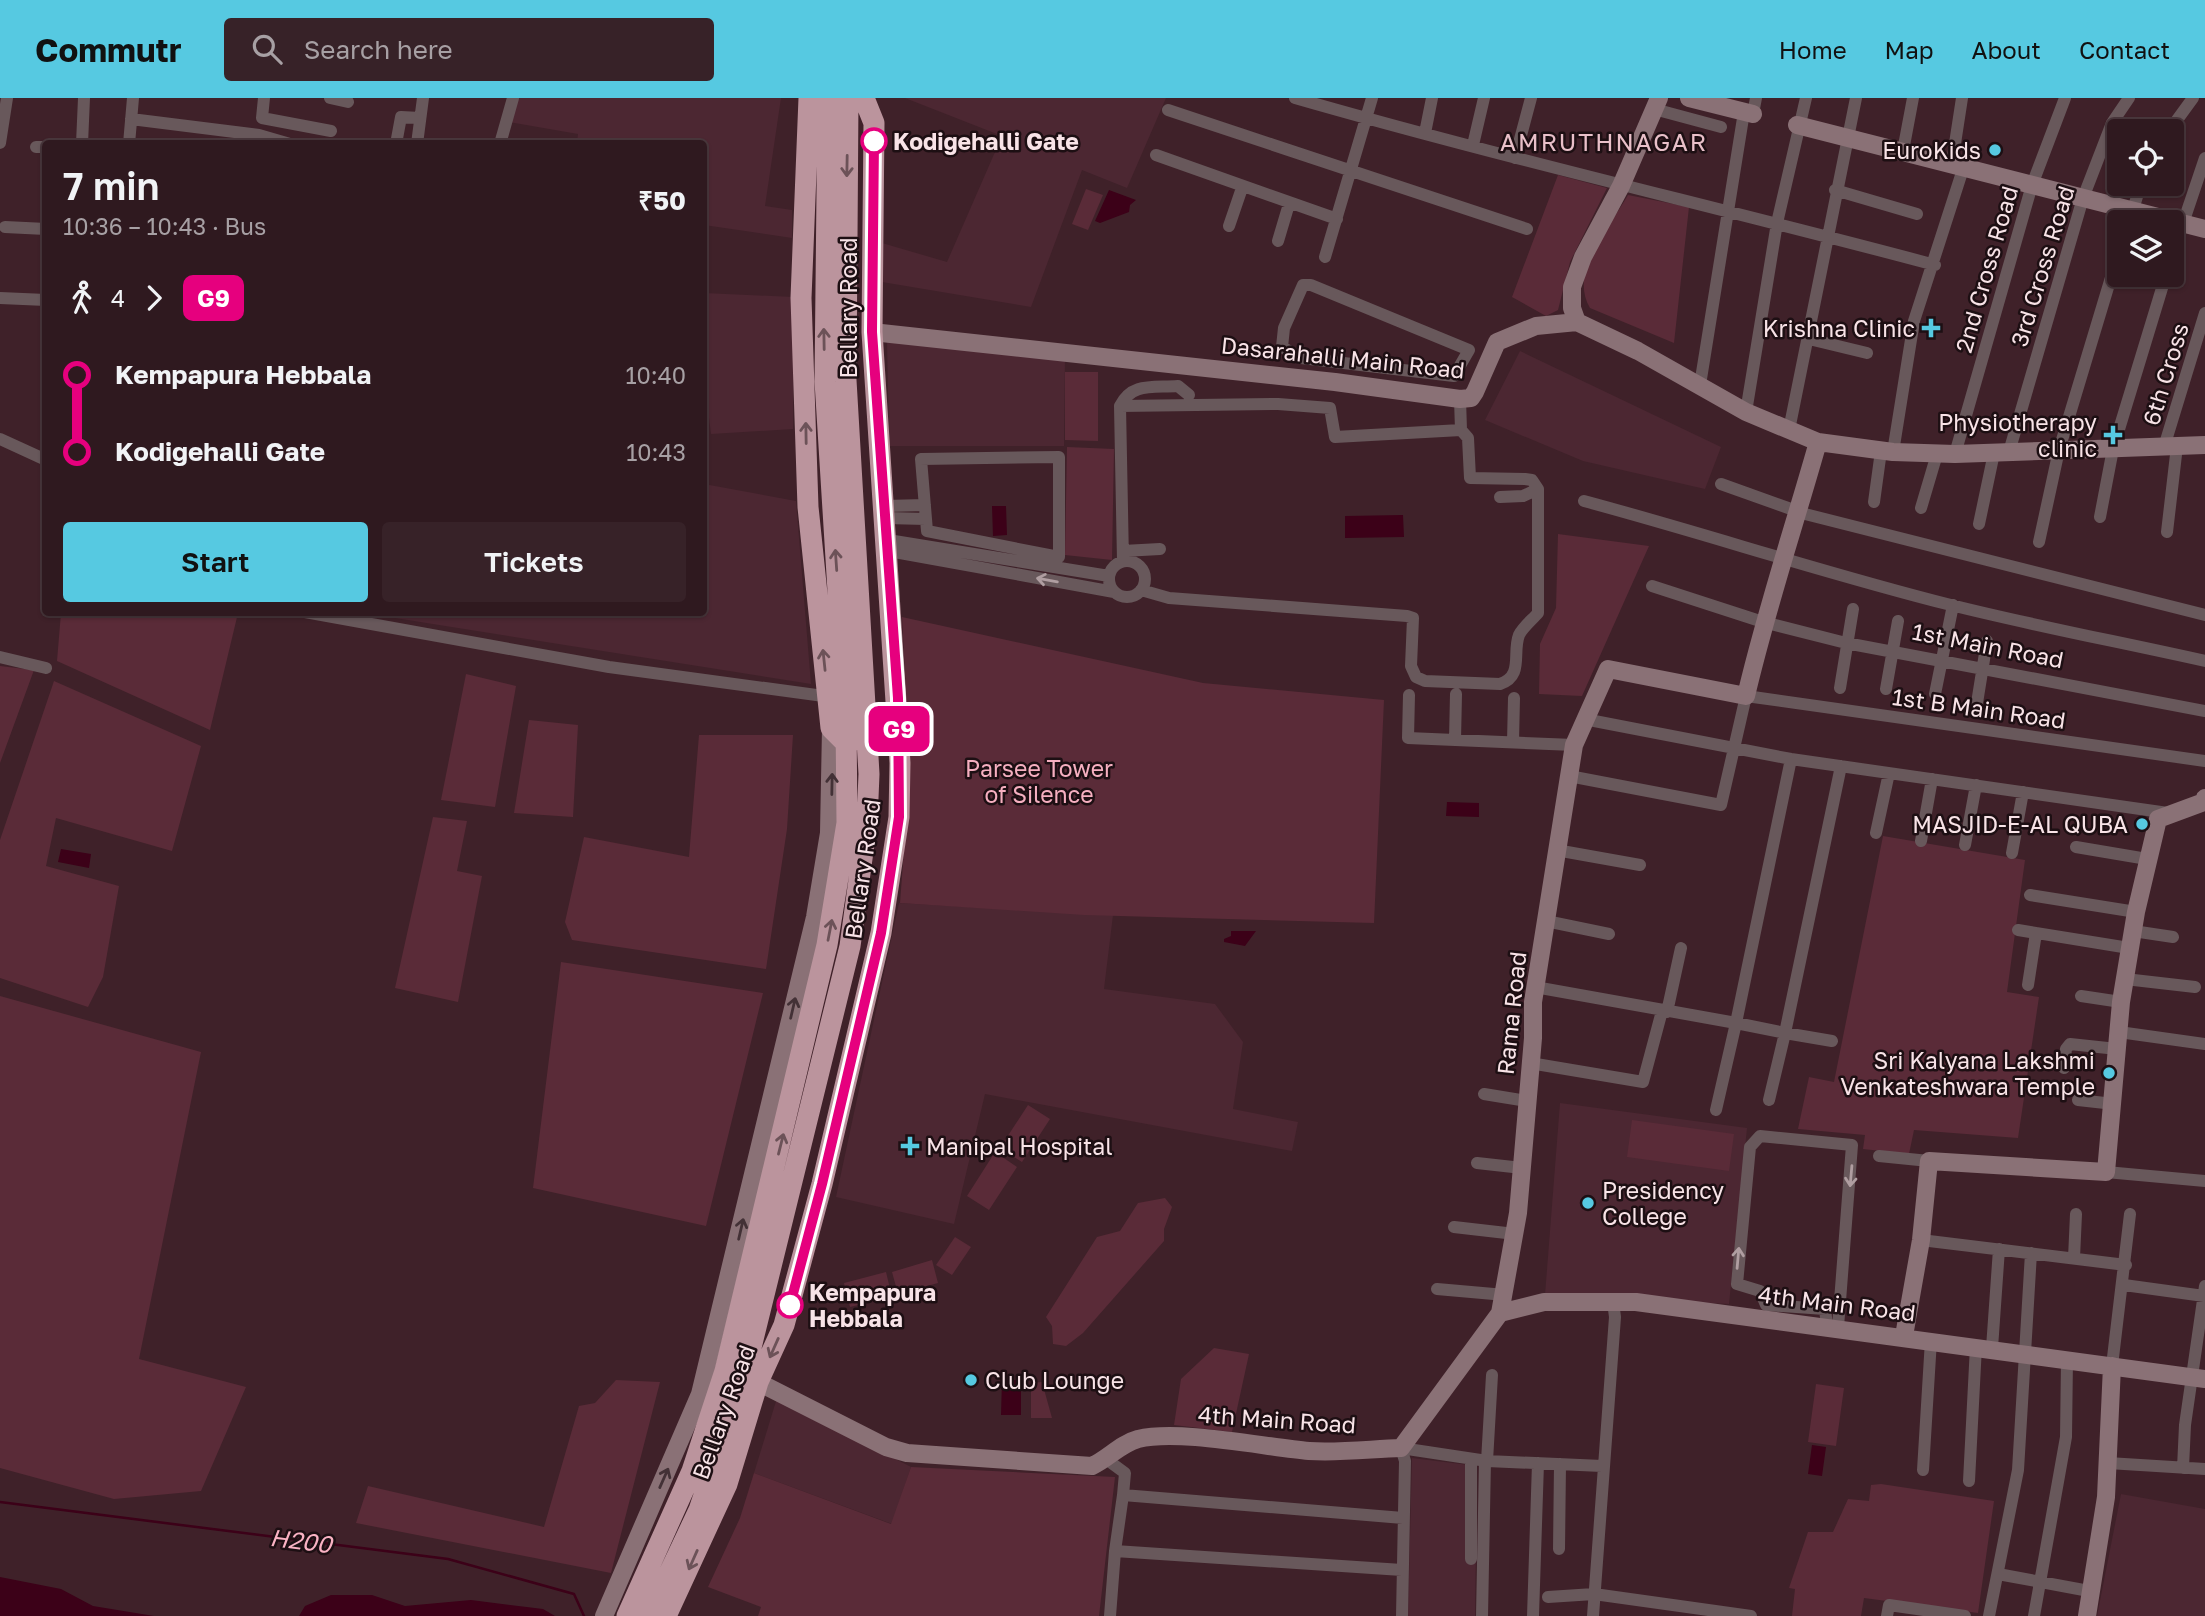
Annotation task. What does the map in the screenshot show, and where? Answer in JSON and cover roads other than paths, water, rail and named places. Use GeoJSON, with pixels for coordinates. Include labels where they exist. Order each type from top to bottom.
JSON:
{"type":"FeatureCollection","features":[{"type":"Feature","properties":{"kind":"highway"},"geometry":{"type":"LineString","coordinates":[[809,98],[802,286],[808,507],[836,697],[831,728],[848,745]]}},
{"type":"Feature","properties":{"kind":"highway","name":"Bellary Road"},"geometry":{"type":"LineString","coordinates":[[649,1616],[699,1510],[743,1380],[850,946],[867,822],[869,774],[837,407],[824,310],[828,98]]}},
{"type":"Feature","properties":{"kind":"highway","name":"Bellary Road"},"geometry":{"type":"LineString","coordinates":[[613,1613],[692,1471],[725,1371],[739,1279],[824,958],[840,876],[847,823],[848,745],[836,697],[837,407],[848,98]]}},
{"type":"Feature","properties":{"kind":"highway","name":"Bellary Road"},"geometry":{"type":"LineString","coordinates":[[666,1616],[727,1484],[758,1381],[784,1325],[822,1184],[892,873],[899,817],[900,763],[872,324],[874,123],[864,98]]}},
{"type":"Feature","properties":{"kind":"highway"},"geometry":{"type":"LineString","coordinates":[[802,286],[816,269],[838,267],[853,276],[872,324]]}},
{"type":"Feature","properties":{"kind":"street"},"geometry":{"type":"LineString","coordinates":[[0,143],[7,98]]}},
{"type":"Feature","properties":{"kind":"street"},"geometry":{"type":"LineString","coordinates":[[82,140],[84,98]]}},
{"type":"Feature","properties":{"kind":"street"},"geometry":{"type":"LineString","coordinates":[[129,140],[133,98]]}},
{"type":"Feature","properties":{"kind":"street"},"geometry":{"type":"LineString","coordinates":[[259,135],[264,98]]}},
{"type":"Feature","properties":{"kind":"street"},"geometry":{"type":"LineString","coordinates":[[330,98],[348,102]]}},
{"type":"Feature","properties":{"kind":"street"},"geometry":{"type":"LineString","coordinates":[[417,140],[423,98]]}},
{"type":"Feature","properties":{"kind":"street"},"geometry":{"type":"LineString","coordinates":[[500,140],[513,98]]}},
{"type":"Feature","properties":{"kind":"street"},"geometry":{"type":"LineString","coordinates":[[874,123],[875,98]]}},
{"type":"Feature","properties":{"kind":"street"},"geometry":{"type":"LineString","coordinates":[[1295,98],[1621,186],[1827,235],[1935,265]]}},
{"type":"Feature","properties":{"kind":"street"},"geometry":{"type":"LineString","coordinates":[[1325,257],[1372,98]]}},
{"type":"Feature","properties":{"kind":"street"},"geometry":{"type":"LineString","coordinates":[[1425,133],[1432,98]]}},
{"type":"Feature","properties":{"kind":"street"},"geometry":{"type":"LineString","coordinates":[[1473,145],[1484,98]]}},
{"type":"Feature","properties":{"kind":"street"},"geometry":{"type":"LineString","coordinates":[[1516,158],[1531,98]]}},
{"type":"Feature","properties":{"kind":"street"},"geometry":{"type":"LineString","coordinates":[[1746,412],[1777,223],[1797,125],[1806,98]]}},
{"type":"Feature","properties":{"kind":"street"},"geometry":{"type":"LineString","coordinates":[[1789,430],[1809,339],[1835,190],[1856,98]]}},
{"type":"Feature","properties":{"kind":"street"},"geometry":{"type":"LineString","coordinates":[[1903,151],[1913,98]]}},
{"type":"Feature","properties":{"kind":"street"},"geometry":{"type":"LineString","coordinates":[[1874,502],[1914,321],[1935,265],[1958,164],[1962,98]]}},
{"type":"Feature","properties":{"kind":"street","name":"2nd Cross Road"},"geometry":{"type":"LineString","coordinates":[[1955,454],[2032,185],[2065,98]]}},
{"type":"Feature","properties":{"kind":"street","name":"3rd Cross Road"},"geometry":{"type":"LineString","coordinates":[[1979,524],[2083,198],[2112,123],[2129,98]]}},
{"type":"Feature","properties":{"kind":"street"},"geometry":{"type":"LineString","coordinates":[[2178,119],[2193,98]]}},
{"type":"Feature","properties":{"kind":"street"},"geometry":{"type":"LineString","coordinates":[[1698,99],[1751,108],[1727,210],[1700,385]]}},
{"type":"Feature","properties":{"kind":"street"},"geometry":{"type":"LineString","coordinates":[[1721,127],[1656,104],[1621,186],[1583,257],[1572,287],[1572,308],[1577,322],[1700,385],[1746,412],[1818,442],[1937,454],[2205,445]]}},
{"type":"Feature","properties":{"kind":"street"},"geometry":{"type":"LineString","coordinates":[[1168,110],[1527,229]]}},
{"type":"Feature","properties":{"kind":"street"},"geometry":{"type":"LineString","coordinates":[[397,140],[401,117],[420,118]]}},
{"type":"Feature","properties":{"kind":"street"},"geometry":{"type":"LineString","coordinates":[[262,118],[331,131]]}},
{"type":"Feature","properties":{"kind":"street"},"geometry":{"type":"LineString","coordinates":[[131,119],[259,135],[276,140]]}},
{"type":"Feature","properties":{"kind":"street"},"geometry":{"type":"LineString","coordinates":[[1797,125],[1958,164],[2083,198],[2114,210]]}},
{"type":"Feature","properties":{"kind":"street"},"geometry":{"type":"LineString","coordinates":[[1156,155],[1242,188],[1336,219]]}},
{"type":"Feature","properties":{"kind":"street"},"geometry":{"type":"LineString","coordinates":[[2184,217],[2205,158]]}},
{"type":"Feature","properties":{"kind":"street"},"geometry":{"type":"LineString","coordinates":[[1229,226],[1242,188]]}},
{"type":"Feature","properties":{"kind":"street"},"geometry":{"type":"LineString","coordinates":[[1835,190],[1917,214]]}},
{"type":"Feature","properties":{"kind":"street"},"geometry":{"type":"LineString","coordinates":[[1278,241],[1289,204]]}},
{"type":"Feature","properties":{"kind":"street"},"geometry":{"type":"LineString","coordinates":[[2184,224],[2205,229]]}},
{"type":"Feature","properties":{"kind":"street"},"geometry":{"type":"LineString","coordinates":[[5,227],[42,229]]}},
{"type":"Feature","properties":{"kind":"street"},"geometry":{"type":"LineString","coordinates":[[1303,285],[1311,285],[1469,350],[1454,376],[1337,363],[1301,358],[1282,347],[1284,328],[1303,285]]}},
{"type":"Feature","properties":{"kind":"street"},"geometry":{"type":"LineString","coordinates":[[2039,542],[2059,450],[2108,287]]}},
{"type":"Feature","properties":{"kind":"street"},"geometry":{"type":"LineString","coordinates":[[2100,517],[2113,449],[2162,287]]}},
{"type":"Feature","properties":{"kind":"street"},"geometry":{"type":"LineString","coordinates":[[0,298],[42,300]]}},
{"type":"Feature","properties":{"kind":"street","name":"6th Cross"},"geometry":{"type":"LineString","coordinates":[[2167,532],[2171,447],[2205,313]]}},
{"type":"Feature","properties":{"kind":"street","name":"Dasarahalli Main Road"},"geometry":{"type":"LineString","coordinates":[[872,324],[1460,399],[1471,398],[1475,392],[1497,342],[1536,326],[1577,322]]}},
{"type":"Feature","properties":{"kind":"street"},"geometry":{"type":"LineString","coordinates":[[1809,339],[1867,353]]}},
{"type":"Feature","properties":{"kind":"street"},"geometry":{"type":"LineString","coordinates":[[1322,361],[1328,381]]}},
{"type":"Feature","properties":{"kind":"street"},"geometry":{"type":"LineString","coordinates":[[1328,381],[1337,363]]}},
{"type":"Feature","properties":{"kind":"street"},"geometry":{"type":"LineString","coordinates":[[1123,556],[1120,406],[1127,392],[1134,389],[1178,386],[1189,395]]}},
{"type":"Feature","properties":{"kind":"street"},"geometry":{"type":"LineString","coordinates":[[1141,590],[1169,598],[1406,616],[1413,618],[1411,666],[1416,677],[1425,681],[1500,684],[1508,681],[1515,673],[1519,634],[1538,613],[1538,489],[1532,480],[1470,478],[1468,438],[1461,430],[1460,399]]}},
{"type":"Feature","properties":{"kind":"street"},"geometry":{"type":"LineString","coordinates":[[1120,406],[1279,404],[1330,408],[1335,437],[1461,430]]}},
{"type":"Feature","properties":{"kind":"street"},"geometry":{"type":"LineString","coordinates":[[0,439],[42,458]]}},
{"type":"Feature","properties":{"kind":"street"},"geometry":{"type":"LineString","coordinates":[[1569,776],[1721,805],[1763,622],[1785,560],[1818,442]]}},
{"type":"Feature","properties":{"kind":"street"},"geometry":{"type":"LineString","coordinates":[[1921,508],[1937,454]]}},
{"type":"Feature","properties":{"kind":"street"},"geometry":{"type":"LineString","coordinates":[[1059,457],[1059,557],[927,531],[926,519],[921,459],[1059,457]]}},
{"type":"Feature","properties":{"kind":"street"},"geometry":{"type":"LineString","coordinates":[[1721,484],[1799,512],[2205,615]]}},
{"type":"Feature","properties":{"kind":"street"},"geometry":{"type":"LineString","coordinates":[[1500,497],[1523,496],[1538,489]]}},
{"type":"Feature","properties":{"kind":"street"},"geometry":{"type":"LineString","coordinates":[[1584,501],[1719,538],[1785,560],[1953,605],[2205,661]]}},
{"type":"Feature","properties":{"kind":"street"},"geometry":{"type":"LineString","coordinates":[[887,529],[925,505]]}},
{"type":"Feature","properties":{"kind":"street"},"geometry":{"type":"LineString","coordinates":[[887,529],[926,519]]}},
{"type":"Feature","properties":{"kind":"street"},"geometry":{"type":"LineString","coordinates":[[887,529],[1109,576]]}},
{"type":"Feature","properties":{"kind":"street"},"geometry":{"type":"LineString","coordinates":[[887,529],[1131,597],[1141,590],[1145,580],[1143,569],[1123,556]]}},
{"type":"Feature","properties":{"kind":"street"},"geometry":{"type":"LineString","coordinates":[[1114,592],[1109,576],[1113,566],[1123,556],[1160,548]]}},
{"type":"Feature","properties":{"kind":"street","name":"1st Main Road"},"geometry":{"type":"LineString","coordinates":[[1652,586],[1763,622],[1846,643],[2205,711]]}},
{"type":"Feature","properties":{"kind":"street"},"geometry":{"type":"LineString","coordinates":[[1936,694],[1953,605]]}},
{"type":"Feature","properties":{"kind":"street"},"geometry":{"type":"LineString","coordinates":[[1840,688],[1853,609]]}},
{"type":"Feature","properties":{"kind":"street"},"geometry":{"type":"LineString","coordinates":[[326,616],[609,667],[836,697]]}},
{"type":"Feature","properties":{"kind":"street"},"geometry":{"type":"LineString","coordinates":[[1886,690],[1898,621]]}},
{"type":"Feature","properties":{"kind":"street"},"geometry":{"type":"LineString","coordinates":[[1977,702],[1987,641]]}},
{"type":"Feature","properties":{"kind":"street"},"geometry":{"type":"LineString","coordinates":[[0,657],[46,668]]}},
{"type":"Feature","properties":{"kind":"street","name":"Rama Road"},"geometry":{"type":"LineString","coordinates":[[1500,1313],[1515,1234],[1535,987],[1574,745],[1584,719],[1608,669],[1746,696]]}},
{"type":"Feature","properties":{"kind":"street"},"geometry":{"type":"LineString","coordinates":[[1455,740],[1456,694]]}},
{"type":"Feature","properties":{"kind":"street"},"geometry":{"type":"LineString","coordinates":[[1409,695],[1408,738],[1574,745]]}},
{"type":"Feature","properties":{"kind":"street","name":"1st B Main Road"},"geometry":{"type":"LineString","coordinates":[[1746,696],[2205,761]]}},
{"type":"Feature","properties":{"kind":"street"},"geometry":{"type":"LineString","coordinates":[[1513,742],[1514,698]]}},
{"type":"Feature","properties":{"kind":"street"},"geometry":{"type":"LineString","coordinates":[[1584,719],[1791,759],[2168,813]]}},
{"type":"Feature","properties":{"kind":"street"},"geometry":{"type":"LineString","coordinates":[[739,1279],[815,917],[829,834],[831,728]]}},
{"type":"Feature","properties":{"kind":"street"},"geometry":{"type":"LineString","coordinates":[[1716,1110],[1791,759]]}},
{"type":"Feature","properties":{"kind":"street"},"geometry":{"type":"LineString","coordinates":[[1769,1100],[1841,766]]}},
{"type":"Feature","properties":{"kind":"street"},"geometry":{"type":"LineString","coordinates":[[1876,833],[1889,773]]}},
{"type":"Feature","properties":{"kind":"street"},"geometry":{"type":"LineString","coordinates":[[1921,841],[1932,779]]}},
{"type":"Feature","properties":{"kind":"street"},"geometry":{"type":"LineString","coordinates":[[1965,845],[1976,785]]}},
{"type":"Feature","properties":{"kind":"street"},"geometry":{"type":"LineString","coordinates":[[2012,853],[2023,792]]}},
{"type":"Feature","properties":{"kind":"street"},"geometry":{"type":"LineString","coordinates":[[2106,1172],[2121,1002],[2147,859],[2158,819],[2205,800]]}},
{"type":"Feature","properties":{"kind":"street"},"geometry":{"type":"LineString","coordinates":[[2076,848],[2147,859]]}},
{"type":"Feature","properties":{"kind":"street"},"geometry":{"type":"LineString","coordinates":[[1556,850],[1640,865]]}},
{"type":"Feature","properties":{"kind":"street"},"geometry":{"type":"LineString","coordinates":[[2030,895],[2136,912]]}},
{"type":"Feature","properties":{"kind":"street"},"geometry":{"type":"LineString","coordinates":[[1546,921],[1609,934]]}},
{"type":"Feature","properties":{"kind":"street"},"geometry":{"type":"LineString","coordinates":[[2018,930],[2131,940],[2173,937]]}},
{"type":"Feature","properties":{"kind":"street"},"geometry":{"type":"LineString","coordinates":[[2028,985],[2036,933]]}},
{"type":"Feature","properties":{"kind":"street"},"geometry":{"type":"LineString","coordinates":[[1530,1063],[1643,1082],[1681,948]]}},
{"type":"Feature","properties":{"kind":"street"},"geometry":{"type":"LineString","coordinates":[[2125,979],[2195,987]]}},
{"type":"Feature","properties":{"kind":"street"},"geometry":{"type":"LineString","coordinates":[[1535,987],[1832,1041]]}},
{"type":"Feature","properties":{"kind":"street"},"geometry":{"type":"LineString","coordinates":[[2081,996],[2121,1002]]}},
{"type":"Feature","properties":{"kind":"street"},"geometry":{"type":"LineString","coordinates":[[2064,1068],[2067,1046],[2070,1044],[2118,1040],[2205,1044]]}},
{"type":"Feature","properties":{"kind":"street"},"geometry":{"type":"LineString","coordinates":[[1484,1094],[1527,1101]]}},
{"type":"Feature","properties":{"kind":"street"},"geometry":{"type":"LineString","coordinates":[[2078,1100],[2114,1104]]}},
{"type":"Feature","properties":{"kind":"street"},"geometry":{"type":"LineString","coordinates":[[1760,1136],[1852,1145],[1832,1326],[1825,1310],[1766,1305],[1760,1291],[1737,1284],[1750,1147],[1760,1136]]}},
{"type":"Feature","properties":{"kind":"street"},"geometry":{"type":"LineString","coordinates":[[1879,1156],[2205,1181]]}},
{"type":"Feature","properties":{"kind":"street"},"geometry":{"type":"LineString","coordinates":[[1904,1336],[1921,1240],[1929,1161]]}},
{"type":"Feature","properties":{"kind":"street"},"geometry":{"type":"LineString","coordinates":[[1477,1163],[1521,1168]]}},
{"type":"Feature","properties":{"kind":"street"},"geometry":{"type":"LineString","coordinates":[[2074,1258],[2077,1214]]}},
{"type":"Feature","properties":{"kind":"street"},"geometry":{"type":"LineString","coordinates":[[2087,1616],[2106,1497],[2112,1366],[2124,1284],[2130,1214]]}},
{"type":"Feature","properties":{"kind":"street"},"geometry":{"type":"LineString","coordinates":[[1454,1227],[1515,1234]]}},
{"type":"Feature","properties":{"kind":"street"},"geometry":{"type":"LineString","coordinates":[[1921,1240],[2126,1265]]}},
{"type":"Feature","properties":{"kind":"street"},"geometry":{"type":"LineString","coordinates":[[1969,1481],[1984,1347],[1999,1249]]}},
{"type":"Feature","properties":{"kind":"street"},"geometry":{"type":"LineString","coordinates":[[1989,1616],[2018,1470],[2031,1253]]}},
{"type":"Feature","properties":{"kind":"street"},"geometry":{"type":"LineString","coordinates":[[2124,1284],[2204,1291],[2199,1378],[2183,1468]]}},
{"type":"Feature","properties":{"kind":"street"},"geometry":{"type":"LineString","coordinates":[[1437,1289],[1505,1295]]}},
{"type":"Feature","properties":{"kind":"street","name":"4th Main Road"},"geometry":{"type":"LineString","coordinates":[[1500,1313],[1544,1302],[1636,1302],[1832,1326],[2199,1378]]}},
{"type":"Feature","properties":{"kind":"street"},"geometry":{"type":"LineString","coordinates":[[1593,1616],[1615,1317],[1613,1302]]}},
{"type":"Feature","properties":{"kind":"street"},"geometry":{"type":"LineString","coordinates":[[1401,1448],[1500,1313]]}},
{"type":"Feature","properties":{"kind":"street"},"geometry":{"type":"LineString","coordinates":[[1923,1470],[1931,1340]]}},
{"type":"Feature","properties":{"kind":"street"},"geometry":{"type":"LineString","coordinates":[[2034,1616],[2066,1437],[2067,1359]]}},
{"type":"Feature","properties":{"kind":"street"},"geometry":{"type":"LineString","coordinates":[[1471,1559],[1492,1375]]}},
{"type":"Feature","properties":{"kind":"street","name":"4th Main Road"},"geometry":{"type":"LineString","coordinates":[[758,1381],[886,1447],[907,1453],[1092,1466],[1106,1459],[1120,1446],[1138,1439],[1168,1436],[1313,1451],[1401,1448]]}},
{"type":"Feature","properties":{"kind":"street"},"geometry":{"type":"LineString","coordinates":[[1401,1448],[1481,1460],[1602,1466]]}},
{"type":"Feature","properties":{"kind":"street"},"geometry":{"type":"LineString","coordinates":[[1401,1448],[1405,1461],[1402,1616]]}},
{"type":"Feature","properties":{"kind":"street"},"geometry":{"type":"LineString","coordinates":[[1106,1459],[1125,1473],[1110,1616]]}},
{"type":"Feature","properties":{"kind":"street"},"geometry":{"type":"LineString","coordinates":[[1481,1460],[1482,1616]]}},
{"type":"Feature","properties":{"kind":"street"},"geometry":{"type":"LineString","coordinates":[[1533,1616],[1538,1463]]}},
{"type":"Feature","properties":{"kind":"street"},"geometry":{"type":"LineString","coordinates":[[2108,1463],[2205,1469]]}},
{"type":"Feature","properties":{"kind":"street"},"geometry":{"type":"LineString","coordinates":[[1559,1549],[1560,1464]]}},
{"type":"Feature","properties":{"kind":"street"},"geometry":{"type":"LineString","coordinates":[[1123,1495],[1404,1518]]}},
{"type":"Feature","properties":{"kind":"street"},"geometry":{"type":"LineString","coordinates":[[1115,1550],[1402,1570]]}},
{"type":"Feature","properties":{"kind":"street"},"geometry":{"type":"LineString","coordinates":[[1998,1574],[2089,1591]]}},
{"type":"Feature","properties":{"kind":"street"},"geometry":{"type":"LineString","coordinates":[[1548,1597],[1594,1594],[1751,1616]]}},
{"type":"Feature","properties":{"kind":"street"},"geometry":{"type":"LineString","coordinates":[[1887,1616],[1889,1605],[1964,1616]]}},
{"type":"Feature","properties":{"kind":"waterway","name":"H200"},"geometry":{"type":"LineString","coordinates":[[0,1502],[448,1559],[574,1594],[584,1616]]}},
{"type":"Feature","properties":{"kind":"place","name":"Kodigehalli Gate"},"geometry":{"type":"Point","coordinates":[874,141]}},
{"type":"Feature","properties":{"kind":"place","name":"EuroKids"},"geometry":{"type":"Point","coordinates":[1995,150]}},
{"type":"Feature","properties":{"kind":"place","name":"Krishna Clinic"},"geometry":{"type":"Point","coordinates":[1931,328]}},
{"type":"Feature","properties":{"kind":"place","name":"Physiotherapy clinic"},"geometry":{"type":"Point","coordinates":[2113,435]}},
{"type":"Feature","properties":{"kind":"place","name":"MASJID-E-AL QUBA"},"geometry":{"type":"Point","coordinates":[2142,824]}},
{"type":"Feature","properties":{"kind":"place","name":"Sri Kalyana Lakshmi Venkateshwara Temple"},"geometry":{"type":"Point","coordinates":[2109,1073]}},
{"type":"Feature","properties":{"kind":"place","name":"Manipal Hospital"},"geometry":{"type":"Point","coordinates":[910,1146]}},
{"type":"Feature","properties":{"kind":"place","name":"Presidency College"},"geometry":{"type":"Point","coordinates":[1588,1203]}},
{"type":"Feature","properties":{"kind":"place","name":"Kempapura Hebbala"},"geometry":{"type":"Point","coordinates":[790,1305]}},
{"type":"Feature","properties":{"kind":"place","name":"Club Lounge"},"geometry":{"type":"Point","coordinates":[971,1380]}},
{"type":"Feature","properties":{"kind":"district","name":"AMRUTHNAGAR"},"geometry":{"type":"Point","coordinates":[1604,141]}},
{"type":"Feature","properties":{"kind":"park label","name":"Parsee Tower of Silence"},"geometry":{"type":"Point","coordinates":[1039,781]}}]}
